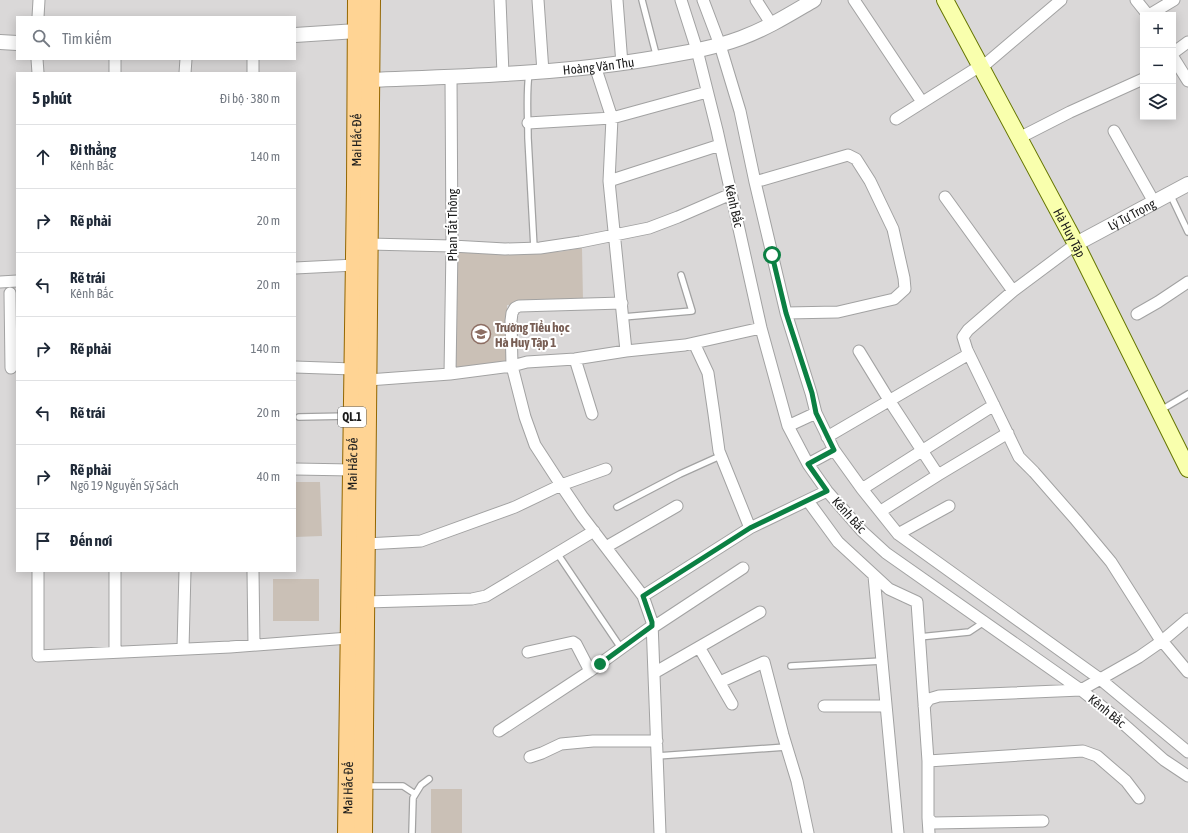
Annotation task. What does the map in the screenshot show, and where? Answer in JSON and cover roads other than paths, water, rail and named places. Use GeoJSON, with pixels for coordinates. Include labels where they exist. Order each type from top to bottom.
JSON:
{"type":"FeatureCollection","features":[{"type":"Feature","properties":{"kind":"main road","name":"Mai Hắc Đế"},"geometry":{"type":"LineString","coordinates":[[357,0],[356,31],[363,185],[369,244],[363,833]]}},
{"type":"Feature","properties":{"kind":"main road","name":"Mai Hắc Đế"},"geometry":{"type":"LineString","coordinates":[[347,833],[355,265],[371,80],[371,0]]}},
{"type":"Feature","properties":{"kind":"main road","name":"Hà Huy Tập"},"geometry":{"type":"LineString","coordinates":[[945,0],[1076,244],[1188,469]]}},
{"type":"Feature","properties":{"kind":"main road"},"geometry":{"type":"LineString","coordinates":[[334,833],[347,808]]}},
{"type":"Feature","properties":{"kind":"street"},"geometry":{"type":"LineString","coordinates":[[38,16],[39,0]]}},
{"type":"Feature","properties":{"kind":"street"},"geometry":{"type":"LineString","coordinates":[[500,0],[503,74]]}},
{"type":"Feature","properties":{"kind":"street"},"geometry":{"type":"LineString","coordinates":[[536,72],[538,0]]}},
{"type":"Feature","properties":{"kind":"street"},"geometry":{"type":"LineString","coordinates":[[617,0],[622,64]]}},
{"type":"Feature","properties":{"kind":"street","name":"Kênh Bắc"},"geometry":{"type":"LineString","coordinates":[[681,0],[697,50],[761,328],[788,426],[808,464],[827,491],[862,531],[886,553],[1081,690],[1119,720],[1164,760],[1188,776]]}},
{"type":"Feature","properties":{"kind":"street","name":"Kênh Bắc"},"geometry":{"type":"LineString","coordinates":[[703,0],[720,45],[740,110],[755,182],[786,313],[812,393],[816,413],[834,450],[862,489],[898,534],[1100,679],[1188,752]]}},
{"type":"Feature","properties":{"kind":"street"},"geometry":{"type":"LineString","coordinates":[[756,0],[772,25]]}},
{"type":"Feature","properties":{"kind":"street","name":"Hoàng Văn Thụ"},"geometry":{"type":"LineString","coordinates":[[371,80],[536,72],[622,64],[656,58],[720,45],[740,38],[772,25],[814,0]]}},
{"type":"Feature","properties":{"kind":"street"},"geometry":{"type":"LineString","coordinates":[[854,0],[922,102]]}},
{"type":"Feature","properties":{"kind":"street"},"geometry":{"type":"LineString","coordinates":[[896,119],[980,67],[1061,0]]}},
{"type":"Feature","properties":{"kind":"street"},"geometry":{"type":"LineString","coordinates":[[1136,0],[1146,12]]}},
{"type":"Feature","properties":{"kind":"street"},"geometry":{"type":"LineString","coordinates":[[1153,12],[1174,0]]}},
{"type":"Feature","properties":{"kind":"street"},"geometry":{"type":"LineString","coordinates":[[296,35],[356,31]]}},
{"type":"Feature","properties":{"kind":"street"},"geometry":{"type":"LineString","coordinates":[[0,42],[16,43]]}},
{"type":"Feature","properties":{"kind":"street"},"geometry":{"type":"LineString","coordinates":[[1176,51],[1188,42]]}},
{"type":"Feature","properties":{"kind":"street"},"geometry":{"type":"LineString","coordinates":[[37,60],[38,72]]}},
{"type":"Feature","properties":{"kind":"street"},"geometry":{"type":"LineString","coordinates":[[115,60],[115,72]]}},
{"type":"Feature","properties":{"kind":"street"},"geometry":{"type":"LineString","coordinates":[[185,72],[186,60]]}},
{"type":"Feature","properties":{"kind":"street"},"geometry":{"type":"LineString","coordinates":[[253,60],[253,72]]}},
{"type":"Feature","properties":{"kind":"street"},"geometry":{"type":"LineString","coordinates":[[1176,62],[1188,80]]}},
{"type":"Feature","properties":{"kind":"street"},"geometry":{"type":"LineString","coordinates":[[595,66],[612,118],[609,181],[626,351]]}},
{"type":"Feature","properties":{"kind":"street","name":"Phan Tất Thông"},"geometry":{"type":"LineString","coordinates":[[450,374],[452,246],[451,77]]}},
{"type":"Feature","properties":{"kind":"street"},"geometry":{"type":"LineString","coordinates":[[1019,138],[1070,112],[1140,80]]}},
{"type":"Feature","properties":{"kind":"street"},"geometry":{"type":"LineString","coordinates":[[528,123],[612,118],[707,92]]}},
{"type":"Feature","properties":{"kind":"street"},"geometry":{"type":"LineString","coordinates":[[1114,131],[1154,202]]}},
{"type":"Feature","properties":{"kind":"street"},"geometry":{"type":"LineString","coordinates":[[609,181],[720,145]]}},
{"type":"Feature","properties":{"kind":"street"},"geometry":{"type":"LineString","coordinates":[[755,182],[848,155],[856,159],[870,182],[893,230],[903,272],[905,289],[894,299],[838,312],[786,313]]}},
{"type":"Feature","properties":{"kind":"street","name":"Lý Tự Trọng"},"geometry":{"type":"LineString","coordinates":[[1076,244],[1188,184]]}},
{"type":"Feature","properties":{"kind":"street"},"geometry":{"type":"LineString","coordinates":[[369,244],[505,249],[534,248],[580,242],[649,228],[678,218],[731,194]]}},
{"type":"Feature","properties":{"kind":"street"},"geometry":{"type":"LineString","coordinates":[[945,197],[1013,291]]}},
{"type":"Feature","properties":{"kind":"street"},"geometry":{"type":"LineString","coordinates":[[1076,244],[1013,291],[968,330],[963,337],[969,354],[1019,457],[1055,496],[1110,562],[1162,641],[1188,672]]}},
{"type":"Feature","properties":{"kind":"street"},"geometry":{"type":"LineString","coordinates":[[296,268],[355,265]]}},
{"type":"Feature","properties":{"kind":"street"},"geometry":{"type":"LineString","coordinates":[[0,282],[16,281]]}},
{"type":"Feature","properties":{"kind":"street"},"geometry":{"type":"LineString","coordinates":[[1136,314],[1158,302],[1188,282]]}},
{"type":"Feature","properties":{"kind":"street"},"geometry":{"type":"LineString","coordinates":[[9,293],[9,368]]}},
{"type":"Feature","properties":{"kind":"street"},"geometry":{"type":"LineString","coordinates":[[622,303],[519,306],[514,308],[511,321],[512,366],[525,416],[535,445],[561,485],[643,596],[652,622],[660,833]]}},
{"type":"Feature","properties":{"kind":"street"},"geometry":{"type":"LineString","coordinates":[[368,380],[450,374],[512,366],[527,362],[575,359],[626,351],[685,345],[761,328]]}},
{"type":"Feature","properties":{"kind":"street"},"geometry":{"type":"LineString","coordinates":[[694,343],[708,372],[718,451],[750,528]]}},
{"type":"Feature","properties":{"kind":"street"},"geometry":{"type":"LineString","coordinates":[[859,351],[938,475]]}},
{"type":"Feature","properties":{"kind":"street"},"geometry":{"type":"LineString","coordinates":[[827,437],[969,354]]}},
{"type":"Feature","properties":{"kind":"street"},"geometry":{"type":"LineString","coordinates":[[575,359],[592,414]]}},
{"type":"Feature","properties":{"kind":"street"},"geometry":{"type":"LineString","coordinates":[[296,367],[353,369]]}},
{"type":"Feature","properties":{"kind":"street"},"geometry":{"type":"LineString","coordinates":[[862,489],[994,406]]}},
{"type":"Feature","properties":{"kind":"street"},"geometry":{"type":"LineString","coordinates":[[788,426],[816,413]]}},
{"type":"Feature","properties":{"kind":"street"},"geometry":{"type":"LineString","coordinates":[[881,511],[1008,433]]}},
{"type":"Feature","properties":{"kind":"street"},"geometry":{"type":"LineString","coordinates":[[808,464],[834,450]]}},
{"type":"Feature","properties":{"kind":"street"},"geometry":{"type":"LineString","coordinates":[[296,469],[352,470]]}},
{"type":"Feature","properties":{"kind":"street"},"geometry":{"type":"LineString","coordinates":[[366,544],[422,541],[514,507],[561,485],[606,469]]}},
{"type":"Feature","properties":{"kind":"street"},"geometry":{"type":"LineString","coordinates":[[643,596],[750,528],[827,491]]}},
{"type":"Feature","properties":{"kind":"street"},"geometry":{"type":"LineString","coordinates":[[808,501],[838,542],[874,576],[889,589],[916,602],[928,761],[929,833]]}},
{"type":"Feature","properties":{"kind":"street"},"geometry":{"type":"LineString","coordinates":[[606,546],[677,506]]}},
{"type":"Feature","properties":{"kind":"street"},"geometry":{"type":"LineString","coordinates":[[898,534],[949,506]]}},
{"type":"Feature","properties":{"kind":"street"},"geometry":{"type":"LineString","coordinates":[[366,602],[472,599],[486,596],[594,531]]}},
{"type":"Feature","properties":{"kind":"street"},"geometry":{"type":"LineString","coordinates":[[499,731],[590,671],[652,626],[655,626],[744,568]]}},
{"type":"Feature","properties":{"kind":"street"},"geometry":{"type":"LineString","coordinates":[[38,572],[38,656],[254,645],[349,638]]}},
{"type":"Feature","properties":{"kind":"street"},"geometry":{"type":"LineString","coordinates":[[114,652],[115,572]]}},
{"type":"Feature","properties":{"kind":"street"},"geometry":{"type":"LineString","coordinates":[[183,648],[185,572]]}},
{"type":"Feature","properties":{"kind":"street"},"geometry":{"type":"LineString","coordinates":[[253,572],[254,645]]}},
{"type":"Feature","properties":{"kind":"street"},"geometry":{"type":"LineString","coordinates":[[874,576],[898,833]]}},
{"type":"Feature","properties":{"kind":"street"},"geometry":{"type":"LineString","coordinates":[[654,673],[760,612]]}},
{"type":"Feature","properties":{"kind":"street"},"geometry":{"type":"LineString","coordinates":[[924,706],[929,699],[939,696],[1081,690],[1139,657],[1162,641],[1188,619]]}},
{"type":"Feature","properties":{"kind":"street"},"geometry":{"type":"LineString","coordinates":[[528,652],[573,642],[576,644],[590,671]]}},
{"type":"Feature","properties":{"kind":"street"},"geometry":{"type":"LineString","coordinates":[[699,647],[732,704]]}},
{"type":"Feature","properties":{"kind":"street"},"geometry":{"type":"LineString","coordinates":[[720,682],[764,662],[786,747],[797,781],[808,833]]}},
{"type":"Feature","properties":{"kind":"street"},"geometry":{"type":"LineString","coordinates":[[824,706],[886,706]]}},
{"type":"Feature","properties":{"kind":"street"},"geometry":{"type":"LineString","coordinates":[[530,757],[561,744],[593,741],[657,742]]}},
{"type":"Feature","properties":{"kind":"street"},"geometry":{"type":"LineString","coordinates":[[928,761],[1083,751],[1096,756],[1126,781],[1139,798]]}},
{"type":"Feature","properties":{"kind":"street"},"geometry":{"type":"LineString","coordinates":[[928,818],[933,823],[1043,821]]}},
{"type":"Feature","properties":{"kind":"lane"},"geometry":{"type":"LineString","coordinates":[[642,0],[656,58]]}},
{"type":"Feature","properties":{"kind":"lane"},"geometry":{"type":"LineString","coordinates":[[534,248],[530,192],[527,88],[536,72]]}},
{"type":"Feature","properties":{"kind":"lane"},"geometry":{"type":"LineString","coordinates":[[1170,194],[1188,232]]}},
{"type":"Feature","properties":{"kind":"lane"},"geometry":{"type":"LineString","coordinates":[[623,317],[692,311],[682,275]]}},
{"type":"Feature","properties":{"kind":"lane"},"geometry":{"type":"LineString","coordinates":[[1159,411],[1188,394]]}},
{"type":"Feature","properties":{"kind":"lane"},"geometry":{"type":"LineString","coordinates":[[300,417],[352,416]]}},
{"type":"Feature","properties":{"kind":"lane"},"geometry":{"type":"LineString","coordinates":[[617,507],[680,474],[720,456]]}},
{"type":"Feature","properties":{"kind":"lane"},"geometry":{"type":"LineString","coordinates":[[557,554],[621,648]]}},
{"type":"Feature","properties":{"kind":"lane"},"geometry":{"type":"LineString","coordinates":[[919,637],[969,632],[984,622]]}},
{"type":"Feature","properties":{"kind":"lane"},"geometry":{"type":"LineString","coordinates":[[790,666],[882,662]]}},
{"type":"Feature","properties":{"kind":"lane"},"geometry":{"type":"LineString","coordinates":[[657,756],[786,747]]}},
{"type":"Feature","properties":{"kind":"lane"},"geometry":{"type":"LineString","coordinates":[[412,833],[413,798],[421,784],[429,779]]}},
{"type":"Feature","properties":{"kind":"lane"},"geometry":{"type":"LineString","coordinates":[[364,786],[403,786],[415,794]]}},
{"type":"Feature","properties":{"kind":"place","name":"Trường Tiểu học Hà Huy Tập 1"},"geometry":{"type":"Point","coordinates":[481,334]}}]}
